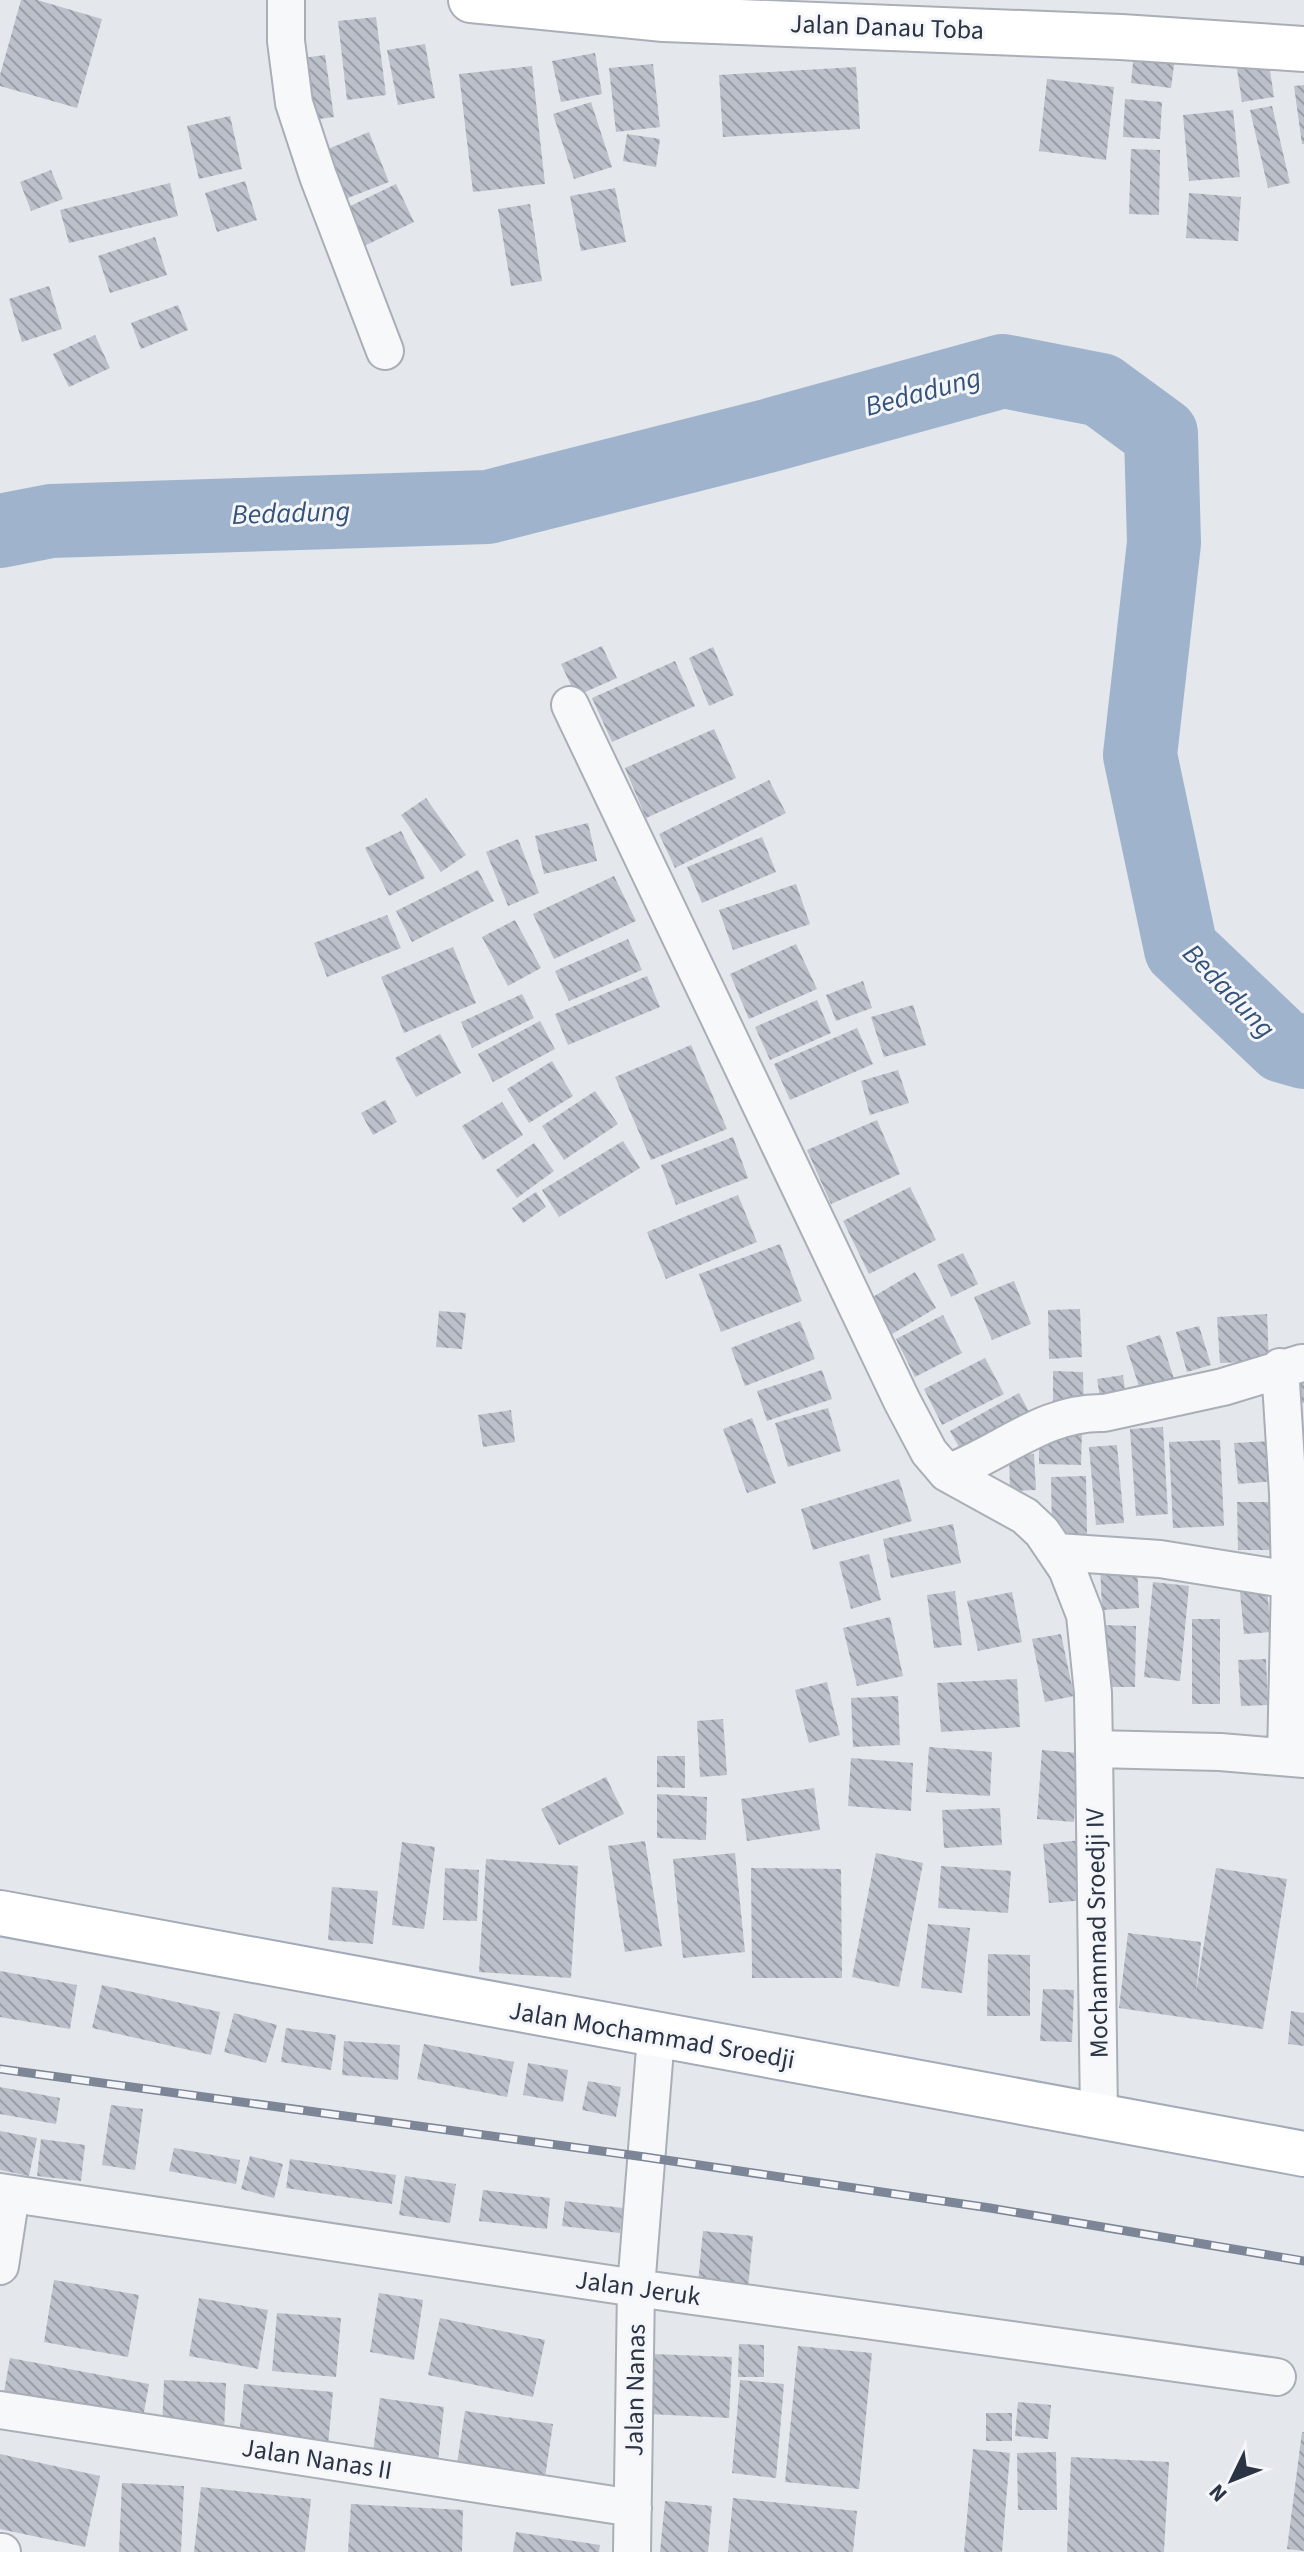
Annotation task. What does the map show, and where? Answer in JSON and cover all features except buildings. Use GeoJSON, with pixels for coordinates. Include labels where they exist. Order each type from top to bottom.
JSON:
{"type":"FeatureCollection","features":[{"type":"Feature","properties":{"kind":"main road","name":"Jalan Danau Toba"},"geometry":{"type":"LineString","coordinates":[[471,0],[664,19],[1106,36],[1304,49]]}},
{"type":"Feature","properties":{"kind":"main road","name":"Jalan Mochammad Sroedji"},"geometry":{"type":"LineString","coordinates":[[0,1913],[1304,2154]]}},
{"type":"Feature","properties":{"kind":"street"},"geometry":{"type":"LineString","coordinates":[[286,0],[286,41],[294,103],[318,176],[385,351]]}},
{"type":"Feature","properties":{"kind":"street"},"geometry":{"type":"LineString","coordinates":[[570,705],[902,1401],[929,1452],[947,1473],[973,1464],[1007,1442],[1049,1423],[1091,1412],[1104,1413],[1184,1397],[1292,1365],[1288,1493],[1295,1758],[1094,1749]]}},
{"type":"Feature","properties":{"kind":"street","name":"Mochammad Sroedji IV"},"geometry":{"type":"LineString","coordinates":[[947,1473],[1025,1516],[1057,1552],[1077,1590],[1085,1615],[1093,1693],[1099,2116]]}},
{"type":"Feature","properties":{"kind":"street"},"geometry":{"type":"LineString","coordinates":[[1057,1552],[1160,1559],[1290,1580]]}},
{"type":"Feature","properties":{"kind":"street","name":"Jalan Nanas"},"geometry":{"type":"LineString","coordinates":[[632,2552],[636,2288],[656,2036]]}},
{"type":"Feature","properties":{"kind":"street"},"geometry":{"type":"LineString","coordinates":[[0,2266],[6,2193]]}},
{"type":"Feature","properties":{"kind":"street","name":"Jalan Jeruk"},"geometry":{"type":"LineString","coordinates":[[6,2193],[636,2288],[1277,2377]]}},
{"type":"Feature","properties":{"kind":"street","name":"Jalan Nanas II"},"geometry":{"type":"LineString","coordinates":[[0,2410],[633,2508]]}},
{"type":"Feature","properties":{"kind":"waterway","name":"Bedadung"},"geometry":{"type":"LineString","coordinates":[[0,531],[51,521],[488,507],[771,435],[1003,371],[1101,390],[1161,434],[1164,543],[1140,755],[1181,949],[1283,1046],[1304,1052]]}},
{"type":"Feature","properties":{"kind":"railway"},"geometry":{"type":"LineString","coordinates":[[0,2069],[645,2157],[990,2208],[1304,2261]]}}]}
